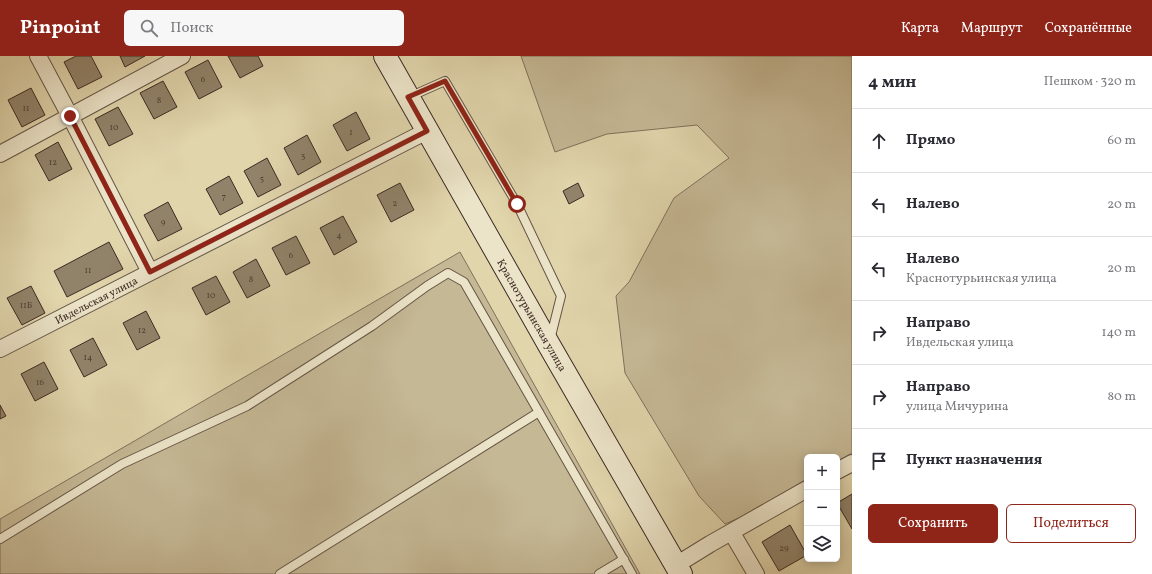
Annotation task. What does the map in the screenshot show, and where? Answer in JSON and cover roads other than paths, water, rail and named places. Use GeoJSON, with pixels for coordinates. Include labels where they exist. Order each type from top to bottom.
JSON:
{"type":"FeatureCollection","features":[{"type":"Feature","properties":{"kind":"main road","name":"Краснотурьинская улица"},"geometry":{"type":"LineString","coordinates":[[385,56],[678,570]]}},
{"type":"Feature","properties":{"kind":"street"},"geometry":{"type":"LineString","coordinates":[[38,56],[150,272]]}},
{"type":"Feature","properties":{"kind":"street"},"geometry":{"type":"LineString","coordinates":[[0,154],[182,56]]}},
{"type":"Feature","properties":{"kind":"street","name":"Ивдельская улица"},"geometry":{"type":"LineString","coordinates":[[0,349],[427,131]]}},
{"type":"Feature","properties":{"kind":"street"},"geometry":{"type":"LineString","coordinates":[[840,469],[852,463]]}},
{"type":"Feature","properties":{"kind":"street"},"geometry":{"type":"LineString","coordinates":[[678,570],[710,544],[732,533],[805,490]]}},
{"type":"Feature","properties":{"kind":"street"},"geometry":{"type":"LineString","coordinates":[[732,533],[756,574]]}},
{"type":"Feature","properties":{"kind":"lane"},"geometry":{"type":"LineString","coordinates":[[408,97],[445,81],[517,204],[562,296],[549,345]]}},
{"type":"Feature","properties":{"kind":"lane"},"geometry":{"type":"LineString","coordinates":[[0,539],[122,464],[247,406],[372,326],[426,286],[448,273],[464,282],[632,574]]}},
{"type":"Feature","properties":{"kind":"lane"},"geometry":{"type":"LineString","coordinates":[[280,574],[539,412]]}},
{"type":"Feature","properties":{"kind":"lane"},"geometry":{"type":"LineString","coordinates":[[599,574],[624,559]]}}]}
